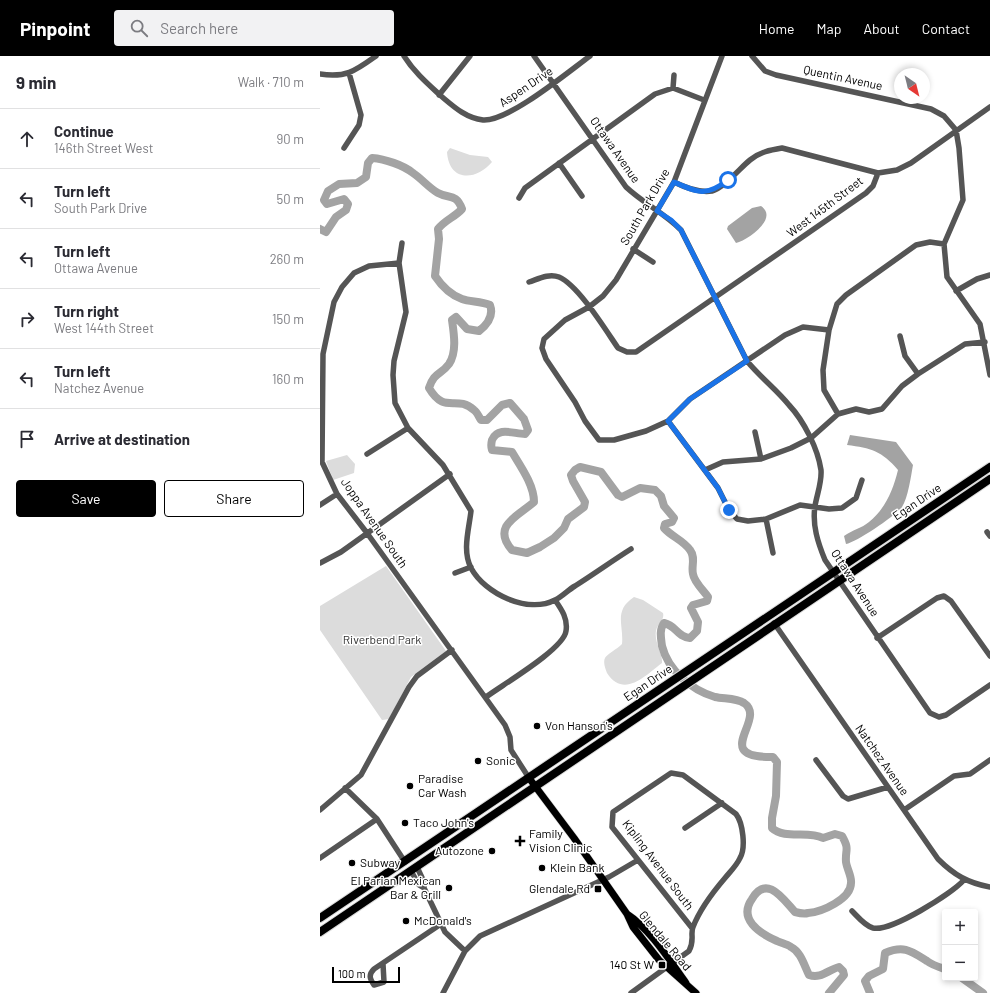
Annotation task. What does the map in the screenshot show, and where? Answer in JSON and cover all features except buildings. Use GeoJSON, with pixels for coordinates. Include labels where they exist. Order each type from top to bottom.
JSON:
{"type":"FeatureCollection","features":[{"type":"Feature","properties":{"kind":"highway","name":"Egan Drive"},"geometry":{"type":"LineString","coordinates":[[320,918],[990,467]]}},
{"type":"Feature","properties":{"kind":"highway","name":"Egan Drive"},"geometry":{"type":"LineString","coordinates":[[345,915],[774,623],[990,479]]}},
{"type":"Feature","properties":{"kind":"highway"},"geometry":{"type":"LineString","coordinates":[[414,869],[412,866],[417,860],[472,817]]}},
{"type":"Feature","properties":{"kind":"highway"},"geometry":{"type":"LineString","coordinates":[[320,932],[399,874],[404,869],[405,862]]}},
{"type":"Feature","properties":{"kind":"main road","name":"Glendale Road"},"geometry":{"type":"LineString","coordinates":[[529,778],[577,841],[602,880],[627,914],[640,925],[670,966],[696,993]]}},
{"type":"Feature","properties":{"kind":"street"},"geometry":{"type":"LineString","coordinates":[[320,74],[337,76],[349,73],[376,56]]}},
{"type":"Feature","properties":{"kind":"street"},"geometry":{"type":"LineString","coordinates":[[404,56],[428,85],[439,94],[470,56]]}},
{"type":"Feature","properties":{"kind":"street","name":"Ottawa Avenue"},"geometry":{"type":"LineString","coordinates":[[534,56],[554,82],[626,187],[637,198],[671,220],[681,230],[705,274],[715,298],[747,361],[758,375],[791,406],[811,438],[817,453],[821,471],[814,507],[816,537],[825,560],[877,638],[930,713],[939,718],[946,715],[990,685]]}},
{"type":"Feature","properties":{"kind":"street","name":"Aspen Drive"},"geometry":{"type":"LineString","coordinates":[[439,94],[457,110],[470,117],[483,120],[492,119],[515,110],[590,56]]}},
{"type":"Feature","properties":{"kind":"street","name":"South Park Drive"},"geometry":{"type":"LineString","coordinates":[[668,421],[646,431],[614,440],[599,440],[585,421],[576,402],[546,359],[542,348],[544,339],[565,320],[589,307],[603,296],[616,280],[674,182],[722,56]]}},
{"type":"Feature","properties":{"kind":"street","name":"Quentin Avenue"},"geometry":{"type":"LineString","coordinates":[[752,56],[765,71],[776,75],[931,109],[944,116],[956,130]]}},
{"type":"Feature","properties":{"kind":"street"},"geometry":{"type":"LineString","coordinates":[[344,148],[359,125],[361,115],[349,73]]}},
{"type":"Feature","properties":{"kind":"street"},"geometry":{"type":"LineString","coordinates":[[672,88],[674,75]]}},
{"type":"Feature","properties":{"kind":"street"},"geometry":{"type":"LineString","coordinates":[[519,198],[525,188],[655,94],[672,88],[704,100]]}},
{"type":"Feature","properties":{"kind":"street","name":"West 145th Street"},"geometry":{"type":"LineString","coordinates":[[589,307],[618,348],[627,352],[636,352],[866,193],[873,186],[878,172],[897,170],[911,163],[990,107]]}},
{"type":"Feature","properties":{"kind":"street"},"geometry":{"type":"LineString","coordinates":[[956,130],[963,200],[944,244],[947,277],[980,324],[985,342],[990,375]]}},
{"type":"Feature","properties":{"kind":"street"},"geometry":{"type":"LineString","coordinates":[[674,182],[695,190],[714,190],[752,159],[766,151],[782,148],[878,172]]}},
{"type":"Feature","properties":{"kind":"street"},"geometry":{"type":"LineString","coordinates":[[559,163],[582,196]]}},
{"type":"Feature","properties":{"kind":"street"},"geometry":{"type":"LineString","coordinates":[[838,414],[824,390],[823,370],[830,330],[837,304],[846,295],[916,245],[930,242],[944,244]]}},
{"type":"Feature","properties":{"kind":"street"},"geometry":{"type":"LineString","coordinates":[[402,243],[399,263],[406,312],[394,361],[393,375],[395,403],[408,428],[424,447],[434,454],[450,474],[472,511],[466,548],[471,568],[483,584],[503,596],[521,604],[540,605],[556,600],[631,549]]}},
{"type":"Feature","properties":{"kind":"street"},"geometry":{"type":"LineString","coordinates":[[633,249],[653,262]]}},
{"type":"Feature","properties":{"kind":"street","name":"Joppa Avenue South"},"geometry":{"type":"LineString","coordinates":[[399,263],[368,266],[354,273],[342,287],[334,302],[321,354],[322,462],[337,494],[452,650],[505,726],[510,737],[511,750],[529,778]]}},
{"type":"Feature","properties":{"kind":"street"},"geometry":{"type":"LineString","coordinates":[[956,291],[977,279],[990,275]]}},
{"type":"Feature","properties":{"kind":"street"},"geometry":{"type":"LineString","coordinates":[[529,282],[544,276],[557,276],[570,284],[589,307]]}},
{"type":"Feature","properties":{"kind":"street"},"geometry":{"type":"LineString","coordinates":[[830,330],[803,327],[785,335],[690,399],[668,421],[718,488],[729,510],[737,519],[748,521],[766,519],[776,516],[794,506],[807,505],[836,509],[847,506],[856,498],[862,480]]}},
{"type":"Feature","properties":{"kind":"street"},"geometry":{"type":"LineString","coordinates":[[900,336],[905,356],[918,374]]}},
{"type":"Feature","properties":{"kind":"street"},"geometry":{"type":"LineString","coordinates":[[705,470],[723,462],[761,459],[791,448],[811,438],[838,414],[856,409],[869,412],[882,409],[902,386],[918,374],[965,344],[985,342]]}},
{"type":"Feature","properties":{"kind":"street"},"geometry":{"type":"LineString","coordinates":[[367,454],[408,428]]}},
{"type":"Feature","properties":{"kind":"street"},"geometry":{"type":"LineString","coordinates":[[755,432],[761,459]]}},
{"type":"Feature","properties":{"kind":"street"},"geometry":{"type":"LineString","coordinates":[[320,563],[341,552],[450,474]]}},
{"type":"Feature","properties":{"kind":"street"},"geometry":{"type":"LineString","coordinates":[[320,506],[337,494]]}},
{"type":"Feature","properties":{"kind":"street"},"geometry":{"type":"LineString","coordinates":[[766,519],[773,553]]}},
{"type":"Feature","properties":{"kind":"street"},"geometry":{"type":"LineString","coordinates":[[454,573],[471,568]]}},
{"type":"Feature","properties":{"kind":"street"},"geometry":{"type":"LineString","coordinates":[[877,638],[937,598],[944,596],[951,601],[990,656]]}},
{"type":"Feature","properties":{"kind":"street"},"geometry":{"type":"LineString","coordinates":[[486,697],[558,646],[566,633],[566,620],[556,600]]}},
{"type":"Feature","properties":{"kind":"street","name":"Natchez Avenue"},"geometry":{"type":"LineString","coordinates":[[774,623],[938,859],[952,872],[964,880],[990,887]]}},
{"type":"Feature","properties":{"kind":"street"},"geometry":{"type":"LineString","coordinates":[[320,810],[361,775],[409,686],[417,676],[452,650]]}},
{"type":"Feature","properties":{"kind":"street"},"geometry":{"type":"LineString","coordinates":[[816,760],[843,796],[848,799],[888,787]]}},
{"type":"Feature","properties":{"kind":"street"},"geometry":{"type":"LineString","coordinates":[[904,810],[954,776],[970,774],[990,760]]}},
{"type":"Feature","properties":{"kind":"street","name":"Kipling Avenue South"},"geometry":{"type":"LineString","coordinates":[[692,928],[612,827],[613,812],[671,773],[683,775],[722,803]]}},
{"type":"Feature","properties":{"kind":"street"},"geometry":{"type":"LineString","coordinates":[[345,788],[377,819],[405,862]]}},
{"type":"Feature","properties":{"kind":"street"},"geometry":{"type":"LineString","coordinates":[[631,993],[689,951],[693,937],[692,928],[710,898],[741,857],[743,848],[741,822],[736,814],[722,803],[685,828]]}},
{"type":"Feature","properties":{"kind":"street"},"geometry":{"type":"LineString","coordinates":[[320,858],[377,819]]}},
{"type":"Feature","properties":{"kind":"street"},"geometry":{"type":"LineString","coordinates":[[443,993],[465,951],[475,940],[486,933],[602,880],[638,860]]}},
{"type":"Feature","properties":{"kind":"street"},"geometry":{"type":"LineString","coordinates":[[414,869],[419,885],[424,888],[448,936],[465,951]]}},
{"type":"Feature","properties":{"kind":"street"},"geometry":{"type":"LineString","coordinates":[[852,911],[860,920],[873,928],[885,928],[926,908],[956,889],[964,880]]}},
{"type":"Feature","properties":{"kind":"street"},"geometry":{"type":"LineString","coordinates":[[383,964],[441,924]]}},
{"type":"Feature","properties":{"kind":"green space"},"geometry":{"type":"Polygon","coordinates":[[[450,148],[470,155],[488,157],[492,162],[478,173],[464,175],[458,173],[453,169],[449,162],[447,152],[450,148]]]}},
{"type":"Feature","properties":{"kind":"green space"},"geometry":{"type":"Polygon","coordinates":[[[347,455],[355,464],[354,473],[333,480],[326,461],[347,455]]]}},
{"type":"Feature","properties":{"kind":"green space","name":"Riverbend Park"},"geometry":{"type":"Polygon","coordinates":[[[386,566],[446,651],[411,677],[389,719],[382,720],[320,630],[320,606],[386,566]]]}},
{"type":"Feature","properties":{"kind":"green space"},"geometry":{"type":"Polygon","coordinates":[[[634,597],[643,600],[663,613],[663,618],[656,631],[657,644],[662,663],[635,682],[621,684],[614,681],[607,673],[604,660],[607,655],[622,644],[622,613],[628,602],[634,597]]]}},
{"type":"Feature","properties":{"kind":"shaded area"},"geometry":{"type":"Polygon","coordinates":[[[761,206],[766,211],[766,216],[760,228],[748,238],[736,243],[727,229],[728,226],[752,208],[761,206]]]}},
{"type":"Feature","properties":{"kind":"shaded area"},"geometry":{"type":"Polygon","coordinates":[[[850,435],[896,442],[913,465],[908,493],[902,507],[876,528],[858,539],[846,544],[844,536],[869,522],[880,511],[891,492],[898,470],[887,458],[876,452],[869,449],[847,445],[850,435]]]}},
{"type":"Feature","properties":{"kind":"waterway"},"geometry":{"type":"LineString","coordinates":[[320,229],[326,232],[336,217],[346,210],[348,204],[344,199],[327,204],[324,200],[328,191],[339,184],[357,183],[366,177],[368,163],[372,158],[388,161],[404,167],[435,191],[442,195],[455,198],[460,204],[462,209],[438,229],[439,239],[435,276],[440,283],[454,295],[465,300],[490,305],[491,316],[485,326],[479,331],[467,329],[456,317],[452,320],[454,331],[454,348],[452,359],[446,368],[435,376],[429,388],[440,401],[468,406],[477,413],[481,420],[487,420],[502,405],[510,403],[524,419],[528,430],[525,434],[507,432],[498,433],[492,440],[491,444],[492,450],[512,452],[532,489],[534,502],[509,522],[504,534],[506,542],[512,550],[527,553],[540,547],[554,538],[564,528],[568,519],[584,507],[585,502],[571,475],[580,467],[601,472],[618,495],[622,497],[640,488],[655,490],[661,496],[664,506],[674,518],[672,522],[665,524],[664,528],[684,544],[692,553],[694,577],[708,597],[707,601],[693,605],[691,608],[698,622],[697,631],[690,638],[685,637],[668,624],[664,623],[661,628],[662,646],[669,663],[682,678],[697,689],[715,697],[741,701],[750,710],[750,718],[742,745],[745,751],[754,756],[773,757],[777,762],[776,796],[772,818],[772,828],[783,834],[811,835],[823,838],[835,834],[842,836],[846,844],[846,862],[851,878],[850,889],[835,904],[814,912],[795,912],[775,891],[763,889],[752,899],[748,906],[747,913],[752,924],[757,929],[770,938],[794,949],[802,959],[809,975],[821,975],[839,967],[843,971],[844,975],[829,993]]}},
{"type":"Feature","properties":{"kind":"waterway"},"geometry":{"type":"LineString","coordinates":[[870,993],[865,981],[869,976],[883,969],[885,953],[897,949],[907,950],[933,965],[942,968]]}},
{"type":"Feature","properties":{"kind":"waterway"},"geometry":{"type":"LineString","coordinates":[[966,981],[983,993]]}},
{"type":"Feature","properties":{"kind":"place","name":"Von Hanson's"},"geometry":{"type":"Point","coordinates":[537,726]}},
{"type":"Feature","properties":{"kind":"place","name":"Sonic"},"geometry":{"type":"Point","coordinates":[478,761]}},
{"type":"Feature","properties":{"kind":"place","name":"Paradise Car Wash"},"geometry":{"type":"Point","coordinates":[410,786]}},
{"type":"Feature","properties":{"kind":"place","name":"Taco John's"},"geometry":{"type":"Point","coordinates":[405,823]}},
{"type":"Feature","properties":{"kind":"place","name":"Family Vision Clinic"},"geometry":{"type":"Point","coordinates":[520,841]}},
{"type":"Feature","properties":{"kind":"place","name":"Autozone"},"geometry":{"type":"Point","coordinates":[492,851]}},
{"type":"Feature","properties":{"kind":"place","name":"Subway"},"geometry":{"type":"Point","coordinates":[352,863]}},
{"type":"Feature","properties":{"kind":"place","name":"Klein Bank"},"geometry":{"type":"Point","coordinates":[542,868]}},
{"type":"Feature","properties":{"kind":"place","name":"El Parian Mexican Bar & Grill"},"geometry":{"type":"Point","coordinates":[449,888]}},
{"type":"Feature","properties":{"kind":"place","name":"Glendale Rd"},"geometry":{"type":"Point","coordinates":[598,889]}},
{"type":"Feature","properties":{"kind":"place","name":"McDonald's"},"geometry":{"type":"Point","coordinates":[406,921]}},
{"type":"Feature","properties":{"kind":"place","name":"140 St W"},"geometry":{"type":"Point","coordinates":[662,965]}},
{"type":"Feature","properties":{"kind":"route"},"geometry":{"type":"LineString","coordinates":[[728,180],[714,190],[702,192],[674,182],[657,211],[671,220],[681,230],[705,274],[715,298],[747,361],[690,399],[668,421],[718,488],[729,510]]}}]}
